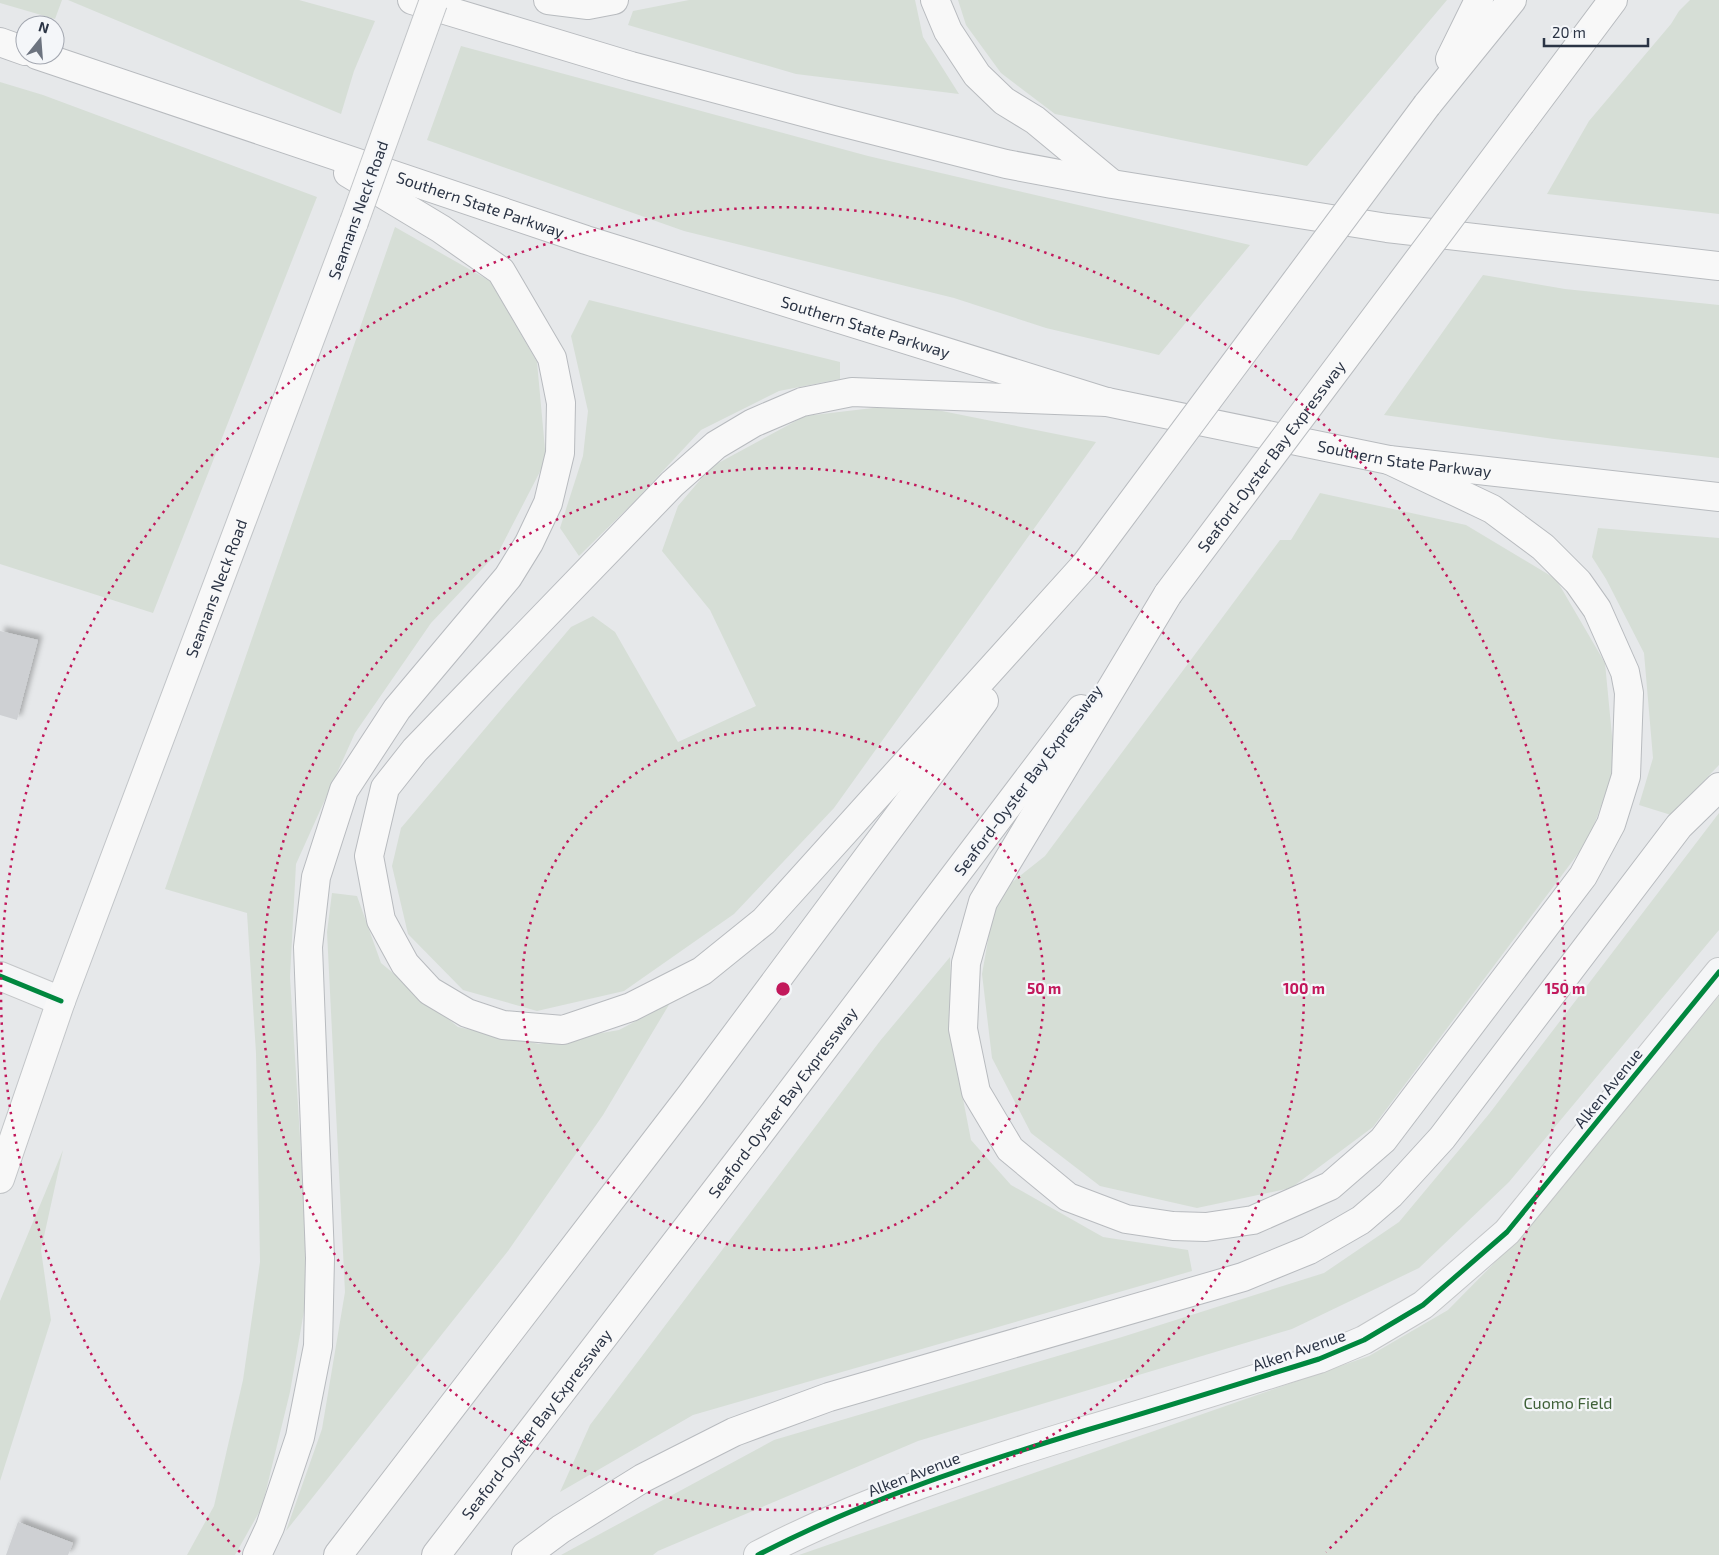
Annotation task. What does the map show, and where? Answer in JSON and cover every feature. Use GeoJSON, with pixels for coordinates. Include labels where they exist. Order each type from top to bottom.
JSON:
{"type":"FeatureCollection","features":[{"type":"Feature","properties":{"kind":"main road"},"geometry":{"type":"LineString","coordinates":[[412,0],[631,66],[1006,164],[1112,184],[1387,228],[1719,266]]}},
{"type":"Feature","properties":{"kind":"main road","name":"Seamans Neck Road"},"geometry":{"type":"LineString","coordinates":[[0,1179],[61,1001],[354,222],[434,0]]}},
{"type":"Feature","properties":{"kind":"main road"},"geometry":{"type":"LineString","coordinates":[[548,0],[588,5],[614,0]]}},
{"type":"Feature","properties":{"kind":"main road"},"geometry":{"type":"LineString","coordinates":[[935,0],[948,31],[978,75],[1004,100],[1035,120],[1112,184]]}},
{"type":"Feature","properties":{"kind":"main road"},"geometry":{"type":"LineString","coordinates":[[1427,105],[1479,0]]}},
{"type":"Feature","properties":{"kind":"main road"},"geometry":{"type":"LineString","coordinates":[[338,1555],[691,1095],[1427,105],[1512,0]]}},
{"type":"Feature","properties":{"kind":"main road","name":"Seaford-Oyster Bay Expressway"},"geometry":{"type":"LineString","coordinates":[[436,1555],[753,1142],[1168,594],[1613,0]]}},
{"type":"Feature","properties":{"kind":"main road"},"geometry":{"type":"LineString","coordinates":[[1586,37],[1624,0]]}},
{"type":"Feature","properties":{"kind":"main road"},"geometry":{"type":"LineString","coordinates":[[0,42],[15,47]]}},
{"type":"Feature","properties":{"kind":"main road","name":"Southern State Parkway"},"geometry":{"type":"LineString","coordinates":[[65,64],[586,240],[1107,402],[1389,460],[1719,497]]}},
{"type":"Feature","properties":{"kind":"main road"},"geometry":{"type":"LineString","coordinates":[[257,1555],[270,1526],[300,1437],[318,1346],[320,1258],[308,947],[316,876],[344,790],[397,709],[508,577],[548,503],[560,453],[561,403],[552,358],[502,271],[441,229],[298,142]]}},
{"type":"Feature","properties":{"kind":"main road"},"geometry":{"type":"LineString","coordinates":[[1085,565],[764,921],[702,971],[632,1007],[563,1030],[503,1025],[467,1013],[430,991],[405,964],[381,920],[369,856],[386,788],[415,750],[672,484],[716,445],[753,423],[802,402],[852,392],[1107,402]]}},
{"type":"Feature","properties":{"kind":"main road"},"geometry":{"type":"LineString","coordinates":[[1168,594],[983,902],[966,963],[963,1029],[976,1092],[1010,1149],[1054,1185],[1068,1196],[1126,1219],[1173,1226],[1206,1227],[1253,1220],[1330,1186],[1383,1140],[1583,876],[1611,824],[1626,776],[1629,694],[1625,672],[1597,609],[1578,582],[1543,547],[1492,509],[1389,460]]}},
{"type":"Feature","properties":{"kind":"main road"},"geometry":{"type":"LineString","coordinates":[[526,1555],[561,1529],[643,1478],[734,1432],[829,1396],[1243,1277],[1309,1250],[1361,1220],[1390,1195],[1442,1138],[1679,826],[1719,787]]}},
{"type":"Feature","properties":{"kind":"street","name":"Alken Avenue"},"geometry":{"type":"LineString","coordinates":[[758,1555],[795,1536],[904,1490],[990,1460],[1320,1359],[1364,1340],[1423,1305],[1507,1232],[1719,972]]}},
{"type":"Feature","properties":{"kind":"street"},"geometry":{"type":"LineString","coordinates":[[0,976],[61,1001]]}},
{"type":"Feature","properties":{"kind":"green space"},"geometry":{"type":"Polygon","coordinates":[[[0,0],[62,0],[56,15],[41,15],[0,3],[0,0]]]}},
{"type":"Feature","properties":{"kind":"green space"},"geometry":{"type":"Polygon","coordinates":[[[68,0],[299,0],[375,21],[354,71],[341,114],[68,0]]]}},
{"type":"Feature","properties":{"kind":"green space"},"geometry":{"type":"Polygon","coordinates":[[[689,0],[915,0],[923,37],[959,94],[796,74],[628,25],[633,11],[689,0]]]}},
{"type":"Feature","properties":{"kind":"green space"},"geometry":{"type":"Polygon","coordinates":[[[958,0],[1447,0],[1307,166],[1055,114],[1001,73],[966,25],[958,0]]]}},
{"type":"Feature","properties":{"kind":"green space"},"geometry":{"type":"Polygon","coordinates":[[[1690,0],[1719,0],[1719,214],[1547,194],[1589,121],[1690,0]]]}},
{"type":"Feature","properties":{"kind":"green space"},"geometry":{"type":"Polygon","coordinates":[[[461,46],[868,156],[1250,245],[1159,355],[1046,328],[954,298],[684,231],[427,140],[461,46]]]}},
{"type":"Feature","properties":{"kind":"green space"},"geometry":{"type":"Polygon","coordinates":[[[0,82],[43,95],[317,197],[153,613],[0,564],[0,82]]]}},
{"type":"Feature","properties":{"kind":"green space"},"geometry":{"type":"Polygon","coordinates":[[[395,227],[490,281],[537,362],[546,460],[499,551],[431,623],[355,733],[296,864],[290,977],[309,1282],[290,1392],[262,1507],[235,1555],[187,1555],[214,1506],[243,1380],[260,1262],[256,1053],[247,913],[165,889],[395,227]]]}},
{"type":"Feature","properties":{"kind":"green space"},"geometry":{"type":"Polygon","coordinates":[[[1483,275],[1565,289],[1719,305],[1719,458],[1554,439],[1384,415],[1483,275]]]}},
{"type":"Feature","properties":{"kind":"green space"},"geometry":{"type":"Polygon","coordinates":[[[589,300],[840,362],[840,379],[779,391],[701,430],[634,502],[579,556],[560,528],[583,456],[588,411],[571,336],[589,300]]]}},
{"type":"Feature","properties":{"kind":"green space"},"geometry":{"type":"Polygon","coordinates":[[[907,404],[1096,442],[834,808],[734,914],[624,991],[537,1011],[463,990],[408,934],[392,866],[401,828],[571,627],[593,616],[615,632],[678,742],[756,706],[710,610],[662,551],[678,506],[711,467],[805,416],[907,404]]]}},
{"type":"Feature","properties":{"kind":"green space"},"geometry":{"type":"Polygon","coordinates":[[[1320,493],[1466,525],[1556,579],[1605,663],[1615,767],[1589,839],[1373,1127],[1291,1188],[1197,1208],[1100,1186],[1031,1133],[992,1058],[982,974],[996,895],[1045,856],[1280,540],[1291,540],[1320,493]]]}},
{"type":"Feature","properties":{"kind":"green space"},"geometry":{"type":"Polygon","coordinates":[[[1598,528],[1719,538],[1719,765],[1671,815],[1639,805],[1653,758],[1644,653],[1606,579],[1592,557],[1598,528]]]}},
{"type":"Feature","properties":{"kind":"green space"},"geometry":{"type":"Polygon","coordinates":[[[1719,813],[1719,930],[1509,1182],[1419,1268],[1292,1329],[918,1441],[658,1551],[653,1555],[561,1555],[774,1440],[1122,1337],[1324,1273],[1399,1222],[1489,1114],[1719,813]]]}},
{"type":"Feature","properties":{"kind":"green space"},"geometry":{"type":"Polygon","coordinates":[[[332,893],[357,896],[381,963],[458,1027],[539,1044],[619,1030],[670,1003],[603,1115],[508,1251],[286,1531],[322,1429],[345,1292],[327,932],[332,893]]]}},
{"type":"Feature","properties":{"kind":"green space"},"geometry":{"type":"Polygon","coordinates":[[[950,957],[954,1053],[971,1140],[1011,1185],[1103,1237],[1188,1250],[1192,1271],[693,1415],[560,1492],[590,1425],[880,1041],[950,957]]]}},
{"type":"Feature","properties":{"kind":"green space","name":"Cuomo Field"},"geometry":{"type":"Polygon","coordinates":[[[1719,996],[1719,1555],[799,1555],[1369,1356],[1448,1310],[1516,1241],[1719,996]]]}},
{"type":"Feature","properties":{"kind":"green space"},"geometry":{"type":"Polygon","coordinates":[[[63,1150],[41,1250],[51,1320],[0,1481],[0,1301],[63,1150]]]}},
{"type":"Feature","properties":{"kind":"building"},"geometry":{"type":"Polygon","coordinates":[[[0,631],[38,640],[17,720],[0,715],[0,631]]]}},
{"type":"Feature","properties":{"kind":"building"},"geometry":{"type":"Polygon","coordinates":[[[18,1522],[73,1543],[68,1555],[6,1555],[18,1522]]]}},
{"type":"Feature","properties":{"kind":"cycle path"},"geometry":{"type":"LineString","coordinates":[[758,1555],[838,1517],[961,1470],[1319,1359],[1364,1340],[1423,1305],[1507,1232],[1719,972]]}},
{"type":"Feature","properties":{"kind":"cycle path"},"geometry":{"type":"LineString","coordinates":[[0,976],[61,1001]]}}]}
